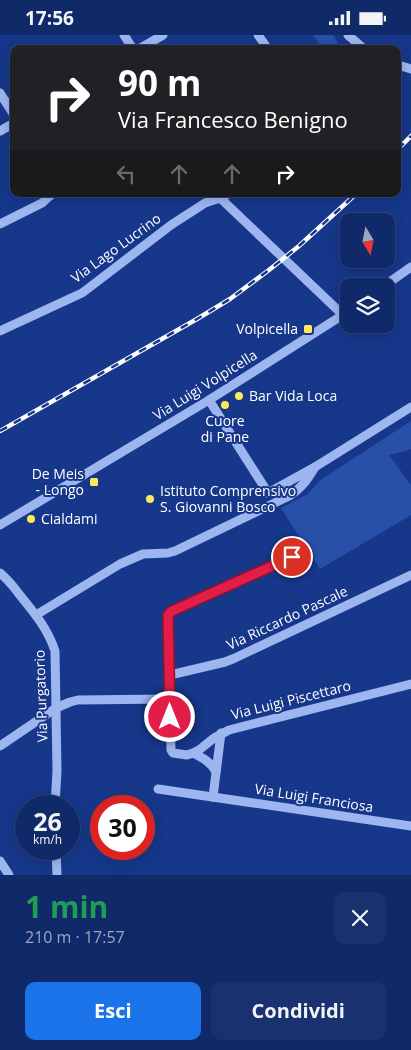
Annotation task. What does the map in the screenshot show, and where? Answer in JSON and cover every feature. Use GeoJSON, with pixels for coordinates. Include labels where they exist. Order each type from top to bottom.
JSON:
{"type":"FeatureCollection","features":[{"type":"Feature","properties":{"kind":"street"},"geometry":{"type":"LineString","coordinates":[[146,45],[162,35]]}},
{"type":"Feature","properties":{"kind":"street"},"geometry":{"type":"LineString","coordinates":[[348,35],[359,45]]}},
{"type":"Feature","properties":{"kind":"street"},"geometry":{"type":"LineString","coordinates":[[0,93],[10,109]]}},
{"type":"Feature","properties":{"kind":"street"},"geometry":{"type":"LineString","coordinates":[[0,224],[42,203],[49,197]]}},
{"type":"Feature","properties":{"kind":"street","name":"Via Lago Lucrino"},"geometry":{"type":"LineString","coordinates":[[0,331],[82,293],[170,225],[217,197]]}},
{"type":"Feature","properties":{"kind":"street"},"geometry":{"type":"LineString","coordinates":[[223,197],[340,307]]}},
{"type":"Feature","properties":{"kind":"street"},"geometry":{"type":"LineString","coordinates":[[395,278],[411,267]]}},
{"type":"Feature","properties":{"kind":"street","name":"Via Luigi Volpicella"},"geometry":{"type":"LineString","coordinates":[[0,525],[210,400],[340,317]]}},
{"type":"Feature","properties":{"kind":"street"},"geometry":{"type":"LineString","coordinates":[[210,400],[268,493],[315,467],[411,407]]}},
{"type":"Feature","properties":{"kind":"street"},"geometry":{"type":"LineString","coordinates":[[36,615],[120,564],[143,554],[175,551],[289,496],[301,488],[315,467]]}},
{"type":"Feature","properties":{"kind":"street"},"geometry":{"type":"LineString","coordinates":[[216,772],[214,767],[206,760],[193,753],[188,755],[171,752],[168,616],[170,613],[292,557]]}},
{"type":"Feature","properties":{"kind":"street","name":"Via Purgatorio"},"geometry":{"type":"LineString","coordinates":[[0,573],[9,581],[36,615],[52,641],[55,651],[56,795]]}},
{"type":"Feature","properties":{"kind":"street","name":"Via Riccardo Pascale"},"geometry":{"type":"LineString","coordinates":[[170,675],[225,662],[411,575]]}},
{"type":"Feature","properties":{"kind":"street","name":"Via Luigi Piscettaro"},"geometry":{"type":"LineString","coordinates":[[193,753],[221,733],[229,730],[411,684]]}},
{"type":"Feature","properties":{"kind":"street"},"geometry":{"type":"LineString","coordinates":[[0,746],[56,708],[70,701],[170,699]]}},
{"type":"Feature","properties":{"kind":"street"},"geometry":{"type":"LineString","coordinates":[[213,797],[221,733]]}},
{"type":"Feature","properties":{"kind":"street","name":"Via Luigi Franciosa"},"geometry":{"type":"LineString","coordinates":[[158,789],[411,827]]}},
{"type":"Feature","properties":{"kind":"street"},"geometry":{"type":"LineString","coordinates":[[56,860],[57,875]]}},
{"type":"Feature","properties":{"kind":"street"},"geometry":{"type":"LineString","coordinates":[[0,861],[9,875]]}},
{"type":"Feature","properties":{"kind":"shaded area"},"geometry":{"type":"Polygon","coordinates":[[[313,35],[333,35],[338,43],[335,45],[319,45],[313,35]]]}},
{"type":"Feature","properties":{"kind":"shaded area"},"geometry":{"type":"Polygon","coordinates":[[[411,421],[411,449],[389,455],[411,485],[411,515],[320,569],[281,508],[308,494],[319,481],[411,421]]]}},
{"type":"Feature","properties":{"kind":"railway"},"geometry":{"type":"LineString","coordinates":[[401,146],[411,136]]}},
{"type":"Feature","properties":{"kind":"railway"},"geometry":{"type":"LineString","coordinates":[[0,431],[230,299],[299,246],[353,197]]}},
{"type":"Feature","properties":{"kind":"place","name":"Volpicella"},"geometry":{"type":"Point","coordinates":[308,329]}},
{"type":"Feature","properties":{"kind":"place","name":"Bar Vida Loca"},"geometry":{"type":"Point","coordinates":[239,396]}},
{"type":"Feature","properties":{"kind":"place","name":"Cuore di Pane"},"geometry":{"type":"Point","coordinates":[225,405]}},
{"type":"Feature","properties":{"kind":"place","name":"De Meis - Longo"},"geometry":{"type":"Point","coordinates":[94,482]}},
{"type":"Feature","properties":{"kind":"place","name":"Istituto Comprensivo S. Giovanni Bosco"},"geometry":{"type":"Point","coordinates":[150,499]}},
{"type":"Feature","properties":{"kind":"place","name":"Cialdami"},"geometry":{"type":"Point","coordinates":[31,519]}},
{"type":"Feature","properties":{"kind":"route"},"geometry":{"type":"LineString","coordinates":[[170,717],[168,615],[172,611],[292,557]]}}]}
